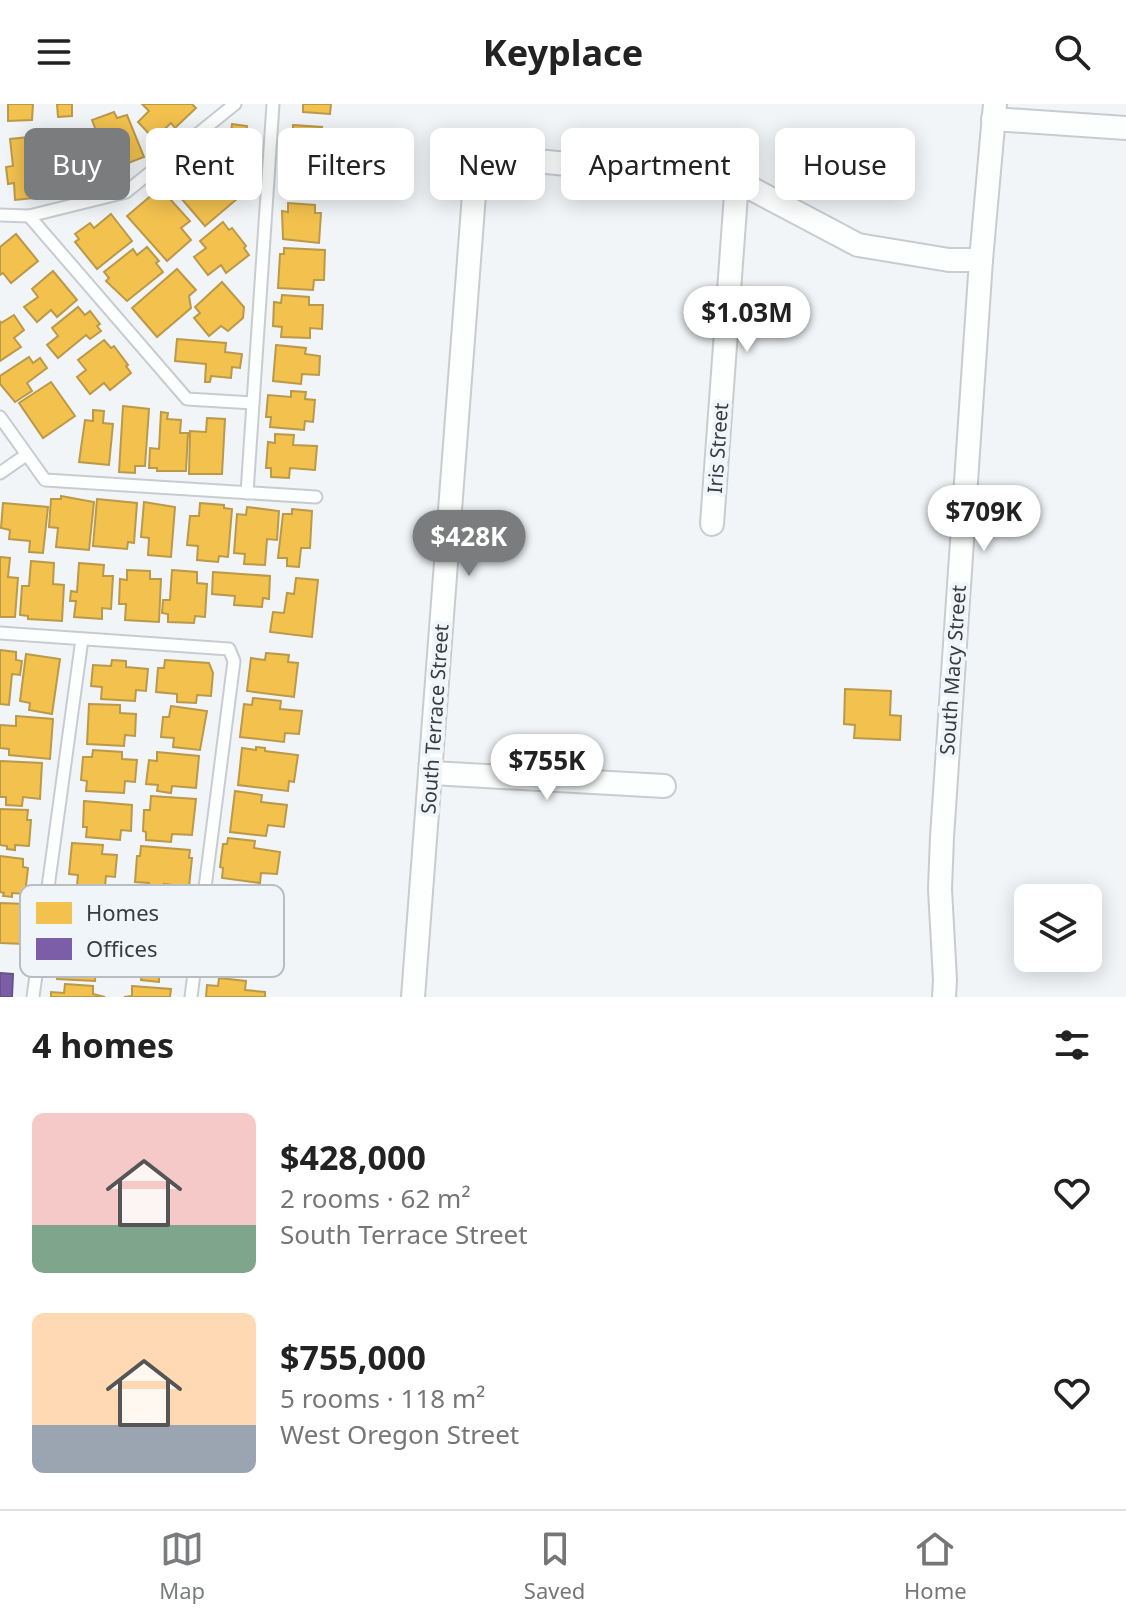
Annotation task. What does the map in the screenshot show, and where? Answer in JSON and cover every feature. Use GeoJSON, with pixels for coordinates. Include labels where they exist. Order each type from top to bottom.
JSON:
{"type":"FeatureCollection","features":[{"type":"Feature","properties":{"kind":"street"},"geometry":{"type":"LineString","coordinates":[[994,111],[1126,128]]}},
{"type":"Feature","properties":{"kind":"street","name":"South Macy Street"},"geometry":{"type":"LineString","coordinates":[[944,997],[940,876],[981,260],[994,111]]}},
{"type":"Feature","properties":{"kind":"street","name":"South Terrace Street"},"geometry":{"type":"LineString","coordinates":[[413,997],[477,155],[561,163]]}},
{"type":"Feature","properties":{"kind":"street"},"geometry":{"type":"LineString","coordinates":[[759,193],[858,245],[949,260],[981,260]]}},
{"type":"Feature","properties":{"kind":"street","name":"Iris Street"},"geometry":{"type":"LineString","coordinates":[[712,524],[736,200]]}},
{"type":"Feature","properties":{"kind":"street"},"geometry":{"type":"LineString","coordinates":[[432,773],[664,786]]}},
{"type":"Feature","properties":{"kind":"lane"},"geometry":{"type":"LineString","coordinates":[[247,493],[273,104]]}},
{"type":"Feature","properties":{"kind":"lane"},"geometry":{"type":"LineString","coordinates":[[0,215],[29,216],[126,192],[226,107]]}},
{"type":"Feature","properties":{"kind":"lane"},"geometry":{"type":"LineString","coordinates":[[29,216],[187,399],[253,403]]}},
{"type":"Feature","properties":{"kind":"lane"},"geometry":{"type":"LineString","coordinates":[[0,417],[45,480],[316,497]]}},
{"type":"Feature","properties":{"kind":"lane"},"geometry":{"type":"LineString","coordinates":[[0,473],[26,455]]}},
{"type":"Feature","properties":{"kind":"lane"},"geometry":{"type":"LineString","coordinates":[[0,633],[229,649],[234,661],[205,885]]}},
{"type":"Feature","properties":{"kind":"lane"},"geometry":{"type":"LineString","coordinates":[[48,885],[82,639]]}},
{"type":"Feature","properties":{"kind":"lane"},"geometry":{"type":"LineString","coordinates":[[33,997],[36,977]]}},
{"type":"Feature","properties":{"kind":"lane"},"geometry":{"type":"LineString","coordinates":[[191,997],[194,977]]}},
{"type":"Feature","properties":{"kind":"building: Homes"},"geometry":{"type":"Polygon","coordinates":[[[8,104],[33,104],[32,120],[8,121],[8,104]]]}},
{"type":"Feature","properties":{"kind":"building: Homes"},"geometry":{"type":"Polygon","coordinates":[[[57,104],[72,104],[72,116],[58,117],[57,104]]]}},
{"type":"Feature","properties":{"kind":"building: Homes"},"geometry":{"type":"Polygon","coordinates":[[[142,104],[192,104],[196,108],[175,128],[171,123],[166,128],[146,128],[146,130],[138,122],[149,111],[142,104]]]}},
{"type":"Feature","properties":{"kind":"building: Homes"},"geometry":{"type":"Polygon","coordinates":[[[303,104],[331,104],[330,114],[303,112],[303,104]]]}},
{"type":"Feature","properties":{"kind":"building: Homes"},"geometry":{"type":"Polygon","coordinates":[[[114,112],[117,118],[127,115],[144,157],[130,162],[130,128],[95,128],[92,120],[114,112]]]}},
{"type":"Feature","properties":{"kind":"building: Homes"},"geometry":{"type":"Polygon","coordinates":[[[232,124],[247,126],[247,128],[232,128],[232,124]]]}},
{"type":"Feature","properties":{"kind":"building: Homes"},"geometry":{"type":"Polygon","coordinates":[[[293,125],[322,127],[322,128],[293,128],[293,125]]]}},
{"type":"Feature","properties":{"kind":"building: Homes"},"geometry":{"type":"Polygon","coordinates":[[[24,138],[24,199],[15,200],[14,183],[8,184],[6,167],[13,166],[10,139],[24,138]]]}},
{"type":"Feature","properties":{"kind":"building: Homes"},"geometry":{"type":"Polygon","coordinates":[[[146,200],[171,200],[190,221],[181,228],[191,240],[167,261],[127,216],[146,200]]]}},
{"type":"Feature","properties":{"kind":"building: Homes"},"geometry":{"type":"Polygon","coordinates":[[[183,200],[236,200],[205,226],[183,200]]]}},
{"type":"Feature","properties":{"kind":"building: Homes"},"geometry":{"type":"Polygon","coordinates":[[[288,203],[315,205],[315,213],[321,213],[319,243],[283,239],[282,211],[288,212],[288,203]]]}},
{"type":"Feature","properties":{"kind":"building: Homes"},"geometry":{"type":"Polygon","coordinates":[[[111,214],[132,241],[97,269],[75,242],[79,239],[75,234],[90,223],[94,228],[111,214]]]}},
{"type":"Feature","properties":{"kind":"building: Homes"},"geometry":{"type":"Polygon","coordinates":[[[223,222],[229,230],[232,228],[249,255],[226,273],[221,265],[208,275],[194,257],[206,248],[200,241],[223,222]]]}},
{"type":"Feature","properties":{"kind":"building: Homes"},"geometry":{"type":"Polygon","coordinates":[[[16,234],[38,261],[11,283],[3,273],[0,275],[0,247],[16,234]]]}},
{"type":"Feature","properties":{"kind":"building: Homes"},"geometry":{"type":"Polygon","coordinates":[[[147,247],[159,261],[156,263],[163,272],[127,301],[106,281],[109,278],[104,272],[133,249],[137,255],[147,247]]]}},
{"type":"Feature","properties":{"kind":"building: Homes"},"geometry":{"type":"Polygon","coordinates":[[[284,248],[325,250],[324,280],[314,280],[313,290],[278,288],[280,254],[284,254],[284,248]]]}},
{"type":"Feature","properties":{"kind":"building: Homes"},"geometry":{"type":"Polygon","coordinates":[[[177,269],[196,290],[189,296],[191,308],[157,337],[132,308],[177,269]]]}},
{"type":"Feature","properties":{"kind":"building: Homes"},"geometry":{"type":"Polygon","coordinates":[[[53,271],[77,300],[57,317],[51,310],[37,322],[24,307],[38,297],[32,289],[53,271]]]}},
{"type":"Feature","properties":{"kind":"building: Homes"},"geometry":{"type":"Polygon","coordinates":[[[222,282],[244,307],[243,318],[228,331],[221,326],[209,336],[194,318],[200,313],[195,307],[222,282]]]}},
{"type":"Feature","properties":{"kind":"building: Homes"},"geometry":{"type":"Polygon","coordinates":[[[282,295],[309,297],[309,305],[323,305],[322,329],[310,328],[310,338],[281,337],[282,327],[273,326],[274,302],[281,303],[282,295]]]}},
{"type":"Feature","properties":{"kind":"building: Homes"},"geometry":{"type":"Polygon","coordinates":[[[78,307],[85,315],[90,311],[100,324],[97,326],[101,331],[90,339],[86,335],[58,358],[47,345],[58,336],[52,328],[78,307]]]}},
{"type":"Feature","properties":{"kind":"building: Homes"},"geometry":{"type":"Polygon","coordinates":[[[14,315],[24,330],[14,338],[21,347],[0,361],[0,321],[14,315]]]}},
{"type":"Feature","properties":{"kind":"building: Homes"},"geometry":{"type":"Polygon","coordinates":[[[177,339],[226,343],[225,352],[242,354],[240,368],[232,367],[231,378],[211,376],[210,382],[205,382],[206,364],[175,361],[177,339]]]}},
{"type":"Feature","properties":{"kind":"building: Homes"},"geometry":{"type":"Polygon","coordinates":[[[104,340],[111,348],[114,346],[131,373],[110,390],[104,383],[90,394],[77,377],[86,370],[78,360],[104,340]]]}},
{"type":"Feature","properties":{"kind":"building: Homes"},"geometry":{"type":"Polygon","coordinates":[[[276,345],[306,348],[305,354],[320,356],[319,375],[302,374],[301,384],[273,381],[276,345]]]}},
{"type":"Feature","properties":{"kind":"building: Homes"},"geometry":{"type":"Polygon","coordinates":[[[29,357],[33,363],[40,358],[47,368],[27,383],[32,391],[15,402],[0,384],[0,376],[29,357]]]}},
{"type":"Feature","properties":{"kind":"building: Homes"},"geometry":{"type":"Polygon","coordinates":[[[51,382],[75,416],[43,438],[19,403],[51,382]]]}},
{"type":"Feature","properties":{"kind":"building: Homes"},"geometry":{"type":"Polygon","coordinates":[[[291,391],[306,392],[305,399],[315,400],[313,422],[305,421],[304,430],[270,427],[271,417],[266,417],[268,395],[291,397],[291,391]]]}},
{"type":"Feature","properties":{"kind":"building: Homes"},"geometry":{"type":"Polygon","coordinates":[[[123,406],[149,409],[145,466],[135,466],[135,473],[119,472],[123,406]]]}},
{"type":"Feature","properties":{"kind":"building: Homes"},"geometry":{"type":"Polygon","coordinates":[[[93,410],[104,411],[103,423],[113,424],[109,465],[79,462],[85,420],[93,421],[93,410]]]}},
{"type":"Feature","properties":{"kind":"building: Homes"},"geometry":{"type":"Polygon","coordinates":[[[161,412],[168,413],[167,419],[181,420],[180,433],[188,433],[186,471],[149,468],[150,448],[159,449],[161,412]]]}},
{"type":"Feature","properties":{"kind":"building: Homes"},"geometry":{"type":"Polygon","coordinates":[[[207,418],[225,419],[222,474],[189,474],[190,431],[206,432],[207,418]]]}},
{"type":"Feature","properties":{"kind":"building: Homes"},"geometry":{"type":"Polygon","coordinates":[[[275,434],[294,435],[293,445],[317,446],[315,470],[290,468],[289,478],[271,477],[271,468],[266,468],[268,442],[275,443],[275,434]]]}},
{"type":"Feature","properties":{"kind":"building: Homes"},"geometry":{"type":"Polygon","coordinates":[[[61,496],[94,502],[89,550],[56,547],[58,528],[49,527],[51,499],[61,499],[61,496]]]}},
{"type":"Feature","properties":{"kind":"building: Homes"},"geometry":{"type":"Polygon","coordinates":[[[97,499],[137,503],[134,543],[128,542],[127,549],[93,546],[97,499]]]}},
{"type":"Feature","properties":{"kind":"building: Homes"},"geometry":{"type":"Polygon","coordinates":[[[144,502],[175,507],[171,557],[148,555],[149,538],[141,537],[144,502]]]}},
{"type":"Feature","properties":{"kind":"building: Homes"},"geometry":{"type":"Polygon","coordinates":[[[3,503],[48,507],[43,553],[29,552],[30,541],[9,539],[10,530],[1,528],[3,503]]]}},
{"type":"Feature","properties":{"kind":"building: Homes"},"geometry":{"type":"Polygon","coordinates":[[[200,503],[224,505],[224,508],[232,509],[228,557],[219,556],[218,562],[197,560],[198,546],[187,545],[190,516],[199,516],[200,503]]]}},
{"type":"Feature","properties":{"kind":"building: Homes"},"geometry":{"type":"Polygon","coordinates":[[[247,507],[279,511],[277,540],[267,539],[265,565],[244,564],[245,554],[234,553],[237,514],[246,515],[247,507]]]}},
{"type":"Feature","properties":{"kind":"building: Homes"},"geometry":{"type":"Polygon","coordinates":[[[292,509],[312,511],[310,548],[301,548],[299,567],[287,566],[287,558],[278,558],[283,514],[292,514],[292,509]]]}},
{"type":"Feature","properties":{"kind":"building: Homes"},"geometry":{"type":"Polygon","coordinates":[[[0,557],[10,558],[8,577],[18,578],[15,617],[0,617],[0,557]]]}},
{"type":"Feature","properties":{"kind":"building: Homes"},"geometry":{"type":"Polygon","coordinates":[[[31,561],[54,563],[53,584],[64,585],[62,621],[28,619],[28,616],[20,615],[22,586],[29,586],[31,561]]]}},
{"type":"Feature","properties":{"kind":"building: Homes"},"geometry":{"type":"Polygon","coordinates":[[[79,563],[104,565],[103,576],[113,576],[111,609],[102,608],[102,619],[74,617],[76,601],[70,601],[71,591],[77,592],[79,563]]]}},
{"type":"Feature","properties":{"kind":"building: Homes"},"geometry":{"type":"Polygon","coordinates":[[[127,570],[150,571],[150,579],[161,579],[159,622],[125,620],[126,604],[119,604],[120,579],[127,580],[127,570]]]}},
{"type":"Feature","properties":{"kind":"building: Homes"},"geometry":{"type":"Polygon","coordinates":[[[172,570],[197,572],[197,583],[207,584],[205,617],[195,616],[194,623],[168,622],[168,614],[162,613],[163,600],[170,600],[172,570]]]}},
{"type":"Feature","properties":{"kind":"building: Homes"},"geometry":{"type":"Polygon","coordinates":[[[213,572],[270,576],[269,599],[263,598],[262,607],[234,605],[235,596],[212,594],[213,572]]]}},
{"type":"Feature","properties":{"kind":"building: Homes"},"geometry":{"type":"Polygon","coordinates":[[[296,578],[318,580],[312,637],[270,632],[273,612],[284,613],[287,593],[294,594],[296,578]]]}},
{"type":"Feature","properties":{"kind":"building: Homes"},"geometry":{"type":"Polygon","coordinates":[[[0,650],[16,652],[16,660],[22,661],[20,675],[12,674],[9,705],[0,704],[0,650]]]}},
{"type":"Feature","properties":{"kind":"building: Homes"},"geometry":{"type":"Polygon","coordinates":[[[266,653],[289,655],[288,662],[298,663],[294,697],[247,691],[251,658],[265,660],[266,653]]]}},
{"type":"Feature","properties":{"kind":"building: Homes"},"geometry":{"type":"Polygon","coordinates":[[[26,654],[60,659],[52,714],[29,710],[30,703],[20,701],[26,654]]]}},
{"type":"Feature","properties":{"kind":"building: Homes"},"geometry":{"type":"Polygon","coordinates":[[[112,660],[126,661],[126,667],[148,669],[146,691],[136,690],[135,701],[101,699],[102,687],[91,686],[93,665],[111,666],[112,660]]]}},
{"type":"Feature","properties":{"kind":"building: Homes"},"geometry":{"type":"Polygon","coordinates":[[[165,660],[209,663],[213,673],[211,696],[197,695],[196,703],[177,702],[177,694],[156,692],[158,668],[164,668],[165,660]]]}},
{"type":"Feature","properties":{"kind":"building: Homes"},"geometry":{"type":"Polygon","coordinates":[[[845,689],[891,691],[890,715],[901,716],[900,740],[854,738],[855,725],[844,724],[845,689]]]}},
{"type":"Feature","properties":{"kind":"building: Homes"},"geometry":{"type":"Polygon","coordinates":[[[253,698],[281,701],[280,709],[302,711],[299,734],[285,733],[284,742],[240,737],[244,704],[252,705],[253,698]]]}},
{"type":"Feature","properties":{"kind":"building: Homes"},"geometry":{"type":"Polygon","coordinates":[[[89,704],[120,705],[120,713],[136,714],[135,736],[125,735],[124,746],[87,744],[89,704]]]}},
{"type":"Feature","properties":{"kind":"building: Homes"},"geometry":{"type":"Polygon","coordinates":[[[171,706],[207,711],[200,750],[173,747],[174,738],[161,737],[163,717],[169,717],[171,706]]]}},
{"type":"Feature","properties":{"kind":"building: Homes"},"geometry":{"type":"Polygon","coordinates":[[[16,716],[53,719],[50,759],[9,755],[9,749],[0,748],[0,725],[16,726],[16,716]]]}},
{"type":"Feature","properties":{"kind":"building: Homes"},"geometry":{"type":"Polygon","coordinates":[[[256,747],[298,755],[294,782],[289,781],[288,791],[238,785],[242,748],[256,750],[256,747]]]}},
{"type":"Feature","properties":{"kind":"building: Homes"},"geometry":{"type":"Polygon","coordinates":[[[93,750],[122,752],[122,759],[137,760],[135,782],[125,781],[124,793],[86,791],[87,781],[81,780],[83,757],[92,757],[93,750]]]}},
{"type":"Feature","properties":{"kind":"building: Homes"},"geometry":{"type":"Polygon","coordinates":[[[157,752],[199,756],[196,788],[172,786],[171,793],[157,791],[158,785],[146,784],[149,760],[157,761],[157,752]]]}},
{"type":"Feature","properties":{"kind":"building: Homes"},"geometry":{"type":"Polygon","coordinates":[[[0,761],[42,763],[40,799],[23,797],[22,806],[6,805],[6,797],[0,797],[0,761]]]}},
{"type":"Feature","properties":{"kind":"building: Homes"},"geometry":{"type":"Polygon","coordinates":[[[235,791],[262,795],[261,802],[287,805],[284,827],[268,825],[266,836],[230,832],[235,791]]]}},
{"type":"Feature","properties":{"kind":"building: Homes"},"geometry":{"type":"Polygon","coordinates":[[[151,796],[196,799],[192,835],[172,834],[171,842],[146,840],[144,810],[150,810],[151,796]]]}},
{"type":"Feature","properties":{"kind":"building: Homes"},"geometry":{"type":"Polygon","coordinates":[[[84,801],[132,805],[131,831],[121,830],[120,840],[86,837],[87,827],[83,827],[84,801]]]}},
{"type":"Feature","properties":{"kind":"building: Homes"},"geometry":{"type":"Polygon","coordinates":[[[0,809],[28,810],[27,820],[31,820],[29,846],[15,845],[15,850],[0,845],[0,809]]]}},
{"type":"Feature","properties":{"kind":"building: Homes"},"geometry":{"type":"Polygon","coordinates":[[[228,838],[255,841],[254,848],[280,852],[277,874],[261,873],[260,883],[222,878],[223,844],[227,844],[228,838]]]}},
{"type":"Feature","properties":{"kind":"building: Homes"},"geometry":{"type":"Polygon","coordinates":[[[72,843],[103,845],[102,854],[117,855],[115,877],[106,876],[105,885],[77,885],[78,875],[69,874],[72,843]]]}},
{"type":"Feature","properties":{"kind":"building: Homes"},"geometry":{"type":"Polygon","coordinates":[[[141,846],[190,850],[189,885],[135,882],[137,856],[140,856],[141,846]]]}},
{"type":"Feature","properties":{"kind":"building: Homes"},"geometry":{"type":"Polygon","coordinates":[[[0,856],[23,859],[23,867],[28,868],[26,885],[20,885],[20,894],[12,893],[12,897],[3,896],[4,893],[0,892],[0,856]]]}},
{"type":"Feature","properties":{"kind":"building: Homes"},"geometry":{"type":"Polygon","coordinates":[[[0,903],[20,904],[20,944],[0,943],[0,903]]]}},
{"type":"Feature","properties":{"kind":"building: Homes"},"geometry":{"type":"Polygon","coordinates":[[[57,977],[95,977],[95,981],[57,977]]]}},
{"type":"Feature","properties":{"kind":"building: Homes"},"geometry":{"type":"Polygon","coordinates":[[[142,977],[159,977],[159,982],[141,980],[142,977]]]}},
{"type":"Feature","properties":{"kind":"building: Homes"},"geometry":{"type":"Polygon","coordinates":[[[219,978],[246,981],[245,990],[265,992],[265,997],[206,997],[207,985],[218,986],[219,978]]]}},
{"type":"Feature","properties":{"kind":"building: Homes"},"geometry":{"type":"Polygon","coordinates":[[[65,984],[93,986],[93,994],[105,997],[51,997],[51,992],[64,993],[65,984]]]}},
{"type":"Feature","properties":{"kind":"building: Homes"},"geometry":{"type":"Polygon","coordinates":[[[132,986],[171,989],[170,997],[124,997],[132,996],[132,986]]]}},
{"type":"Feature","properties":{"kind":"building: Offices"},"geometry":{"type":"Polygon","coordinates":[[[0,973],[13,974],[12,997],[0,997],[0,973]]]}}]}
